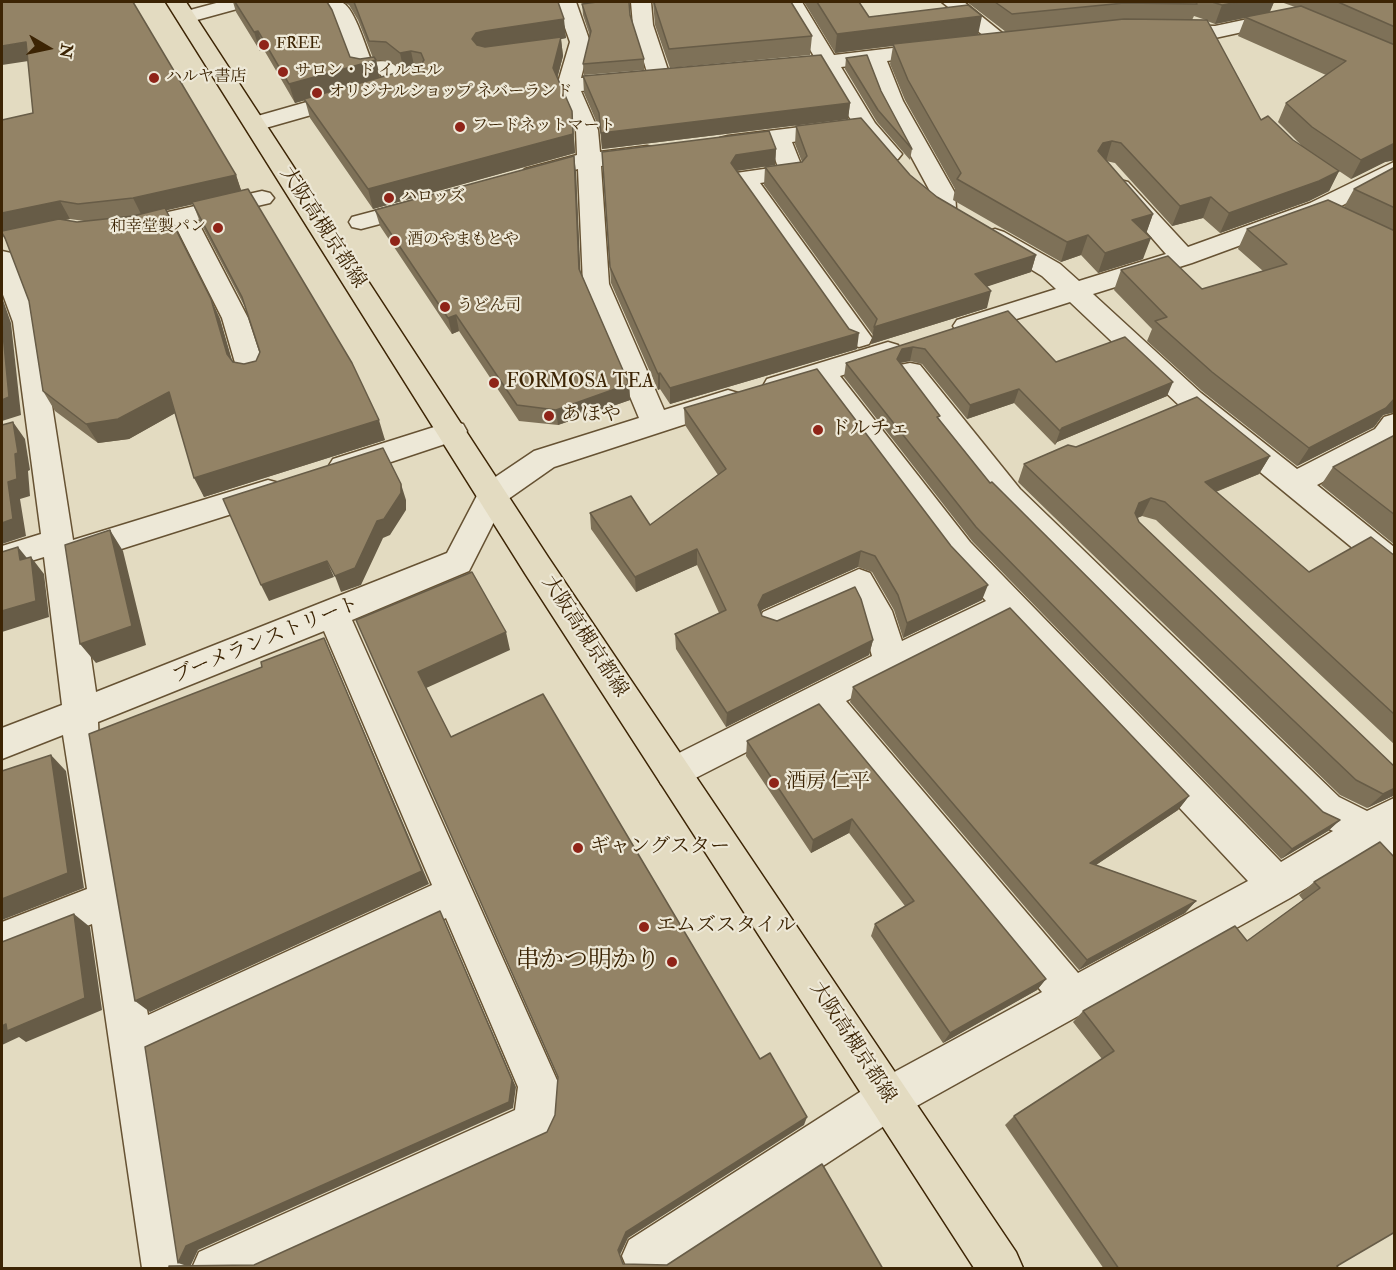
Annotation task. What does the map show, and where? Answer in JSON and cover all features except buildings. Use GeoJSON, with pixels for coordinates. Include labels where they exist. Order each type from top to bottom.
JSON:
{"type":"FeatureCollection","features":[{"type":"Feature","properties":{"kind":"main road","name":"大阪高槻京都線"},"geometry":{"type":"LineString","coordinates":[[181,9],[453,431],[537,566],[1000,1269]]}},
{"type":"Feature","properties":{"kind":"street"},"geometry":{"type":"LineString","coordinates":[[181,9],[241,2]]}},
{"type":"Feature","properties":{"kind":"street"},"geometry":{"type":"LineString","coordinates":[[255,124],[406,81],[385,68],[365,70],[349,28],[338,8],[333,7],[329,2]]}},
{"type":"Feature","properties":{"kind":"street"},"geometry":{"type":"LineString","coordinates":[[641,2],[644,25],[660,79]]}},
{"type":"Feature","properties":{"kind":"street"},"geometry":{"type":"LineString","coordinates":[[792,2],[818,63],[866,126],[906,173],[960,217],[1051,270],[1191,400],[1395,564]]}},
{"type":"Feature","properties":{"kind":"street"},"geometry":{"type":"LineString","coordinates":[[951,2],[1002,41]]}},
{"type":"Feature","properties":{"kind":"street"},"geometry":{"type":"LineString","coordinates":[[1150,31],[1219,42],[1302,17],[1262,2]]}},
{"type":"Feature","properties":{"kind":"street"},"geometry":{"type":"LineString","coordinates":[[574,5],[568,47],[568,86],[587,130],[596,284],[656,422]]}},
{"type":"Feature","properties":{"kind":"street"},"geometry":{"type":"LineString","coordinates":[[979,44],[1026,38]]}},
{"type":"Feature","properties":{"kind":"street"},"geometry":{"type":"LineString","coordinates":[[818,63],[956,47]]}},
{"type":"Feature","properties":{"kind":"street"},"geometry":{"type":"LineString","coordinates":[[875,57],[892,102],[943,193],[960,217]]}},
{"type":"Feature","properties":{"kind":"street"},"geometry":{"type":"LineString","coordinates":[[568,86],[683,76]]}},
{"type":"Feature","properties":{"kind":"street"},"geometry":{"type":"LineString","coordinates":[[708,146],[866,126]]}},
{"type":"Feature","properties":{"kind":"street"},"geometry":{"type":"LineString","coordinates":[[779,137],[792,172],[744,178],[859,338]]}},
{"type":"Feature","properties":{"kind":"street"},"geometry":{"type":"LineString","coordinates":[[509,181],[588,160],[672,150]]}},
{"type":"Feature","properties":{"kind":"street"},"geometry":{"type":"LineString","coordinates":[[943,333],[1183,256],[1329,213],[1352,193],[1395,169]]}},
{"type":"Feature","properties":{"kind":"street"},"geometry":{"type":"LineString","coordinates":[[1105,170],[1183,256]]}},
{"type":"Feature","properties":{"kind":"street"},"geometry":{"type":"LineString","coordinates":[[1333,179],[1352,193]]}},
{"type":"Feature","properties":{"kind":"street"},"geometry":{"type":"LineString","coordinates":[[109,230],[142,226],[262,198]]}},
{"type":"Feature","properties":{"kind":"street"},"geometry":{"type":"LineString","coordinates":[[361,222],[441,200]]}},
{"type":"Feature","properties":{"kind":"street"},"geometry":{"type":"LineString","coordinates":[[183,217],[235,318],[252,373]]}},
{"type":"Feature","properties":{"kind":"street"},"geometry":{"type":"LineString","coordinates":[[5,248],[14,325],[41,422],[79,687],[81,744],[132,1043],[165,1269]]}},
{"type":"Feature","properties":{"kind":"street"},"geometry":{"type":"LineString","coordinates":[[493,494],[544,459],[656,422],[822,372],[910,358],[1017,506],[1326,809],[1386,836]]}},
{"type":"Feature","properties":{"kind":"street"},"geometry":{"type":"LineString","coordinates":[[822,372],[959,551],[1278,885]]}},
{"type":"Feature","properties":{"kind":"street"},"geometry":{"type":"LineString","coordinates":[[1160,413],[1191,400]]}},
{"type":"Feature","properties":{"kind":"street"},"geometry":{"type":"LineString","coordinates":[[11,430],[41,422]]}},
{"type":"Feature","properties":{"kind":"street"},"geometry":{"type":"LineString","coordinates":[[1294,484],[1385,436],[1395,424]]}},
{"type":"Feature","properties":{"kind":"street"},"geometry":{"type":"LineString","coordinates":[[2,558],[60,549],[301,481],[453,431]]}},
{"type":"Feature","properties":{"kind":"street","name":"ブーメランストリート"},"geometry":{"type":"LineString","coordinates":[[2,744],[80,715],[458,562],[493,494]]}},
{"type":"Feature","properties":{"kind":"street"},"geometry":{"type":"LineString","coordinates":[[775,621],[859,582],[876,611],[891,662]]}},
{"type":"Feature","properties":{"kind":"street"},"geometry":{"type":"LineString","coordinates":[[674,773],[1010,604]]}},
{"type":"Feature","properties":{"kind":"street"},"geometry":{"type":"LineString","coordinates":[[215,1269],[535,1123],[539,1086],[333,614]]}},
{"type":"Feature","properties":{"kind":"street"},"geometry":{"type":"LineString","coordinates":[[822,697],[1072,997]]}},
{"type":"Feature","properties":{"kind":"street"},"geometry":{"type":"LineString","coordinates":[[645,1256],[889,1098],[1278,885],[1386,836]]}},
{"type":"Feature","properties":{"kind":"street"},"geometry":{"type":"LineString","coordinates":[[132,1043],[455,894]]}},
{"type":"Feature","properties":{"kind":"street"},"geometry":{"type":"LineString","coordinates":[[2,941],[106,900]]}},
{"type":"Feature","properties":{"kind":"place","name":"FREE"},"geometry":{"type":"Point","coordinates":[264,45]}},
{"type":"Feature","properties":{"kind":"place","name":"サロン・ド イルエル"},"geometry":{"type":"Point","coordinates":[283,72]}},
{"type":"Feature","properties":{"kind":"place","name":"ハルヤ書店"},"geometry":{"type":"Point","coordinates":[154,78]}},
{"type":"Feature","properties":{"kind":"place","name":"オリジナルショップ ネバーランド"},"geometry":{"type":"Point","coordinates":[317,93]}},
{"type":"Feature","properties":{"kind":"place","name":"フードネットマート"},"geometry":{"type":"Point","coordinates":[460,127]}},
{"type":"Feature","properties":{"kind":"place","name":"ハロッズ"},"geometry":{"type":"Point","coordinates":[389,198]}},
{"type":"Feature","properties":{"kind":"place","name":"和幸堂製パン"},"geometry":{"type":"Point","coordinates":[218,228]}},
{"type":"Feature","properties":{"kind":"place","name":"酒のやまもとや"},"geometry":{"type":"Point","coordinates":[395,241]}},
{"type":"Feature","properties":{"kind":"place","name":"うどん司"},"geometry":{"type":"Point","coordinates":[445,307]}},
{"type":"Feature","properties":{"kind":"place","name":"FORMOSA TEA"},"geometry":{"type":"Point","coordinates":[494,383]}},
{"type":"Feature","properties":{"kind":"place","name":"あほや"},"geometry":{"type":"Point","coordinates":[549,416]}},
{"type":"Feature","properties":{"kind":"place","name":"ドルチェ"},"geometry":{"type":"Point","coordinates":[818,430]}},
{"type":"Feature","properties":{"kind":"place","name":"酒房 仁平"},"geometry":{"type":"Point","coordinates":[774,783]}},
{"type":"Feature","properties":{"kind":"place","name":"ギャングスター"},"geometry":{"type":"Point","coordinates":[578,848]}},
{"type":"Feature","properties":{"kind":"place","name":"エムズスタイル"},"geometry":{"type":"Point","coordinates":[644,927]}},
{"type":"Feature","properties":{"kind":"place","name":"串かつ明かり"},"geometry":{"type":"Point","coordinates":[672,962]}}]}
